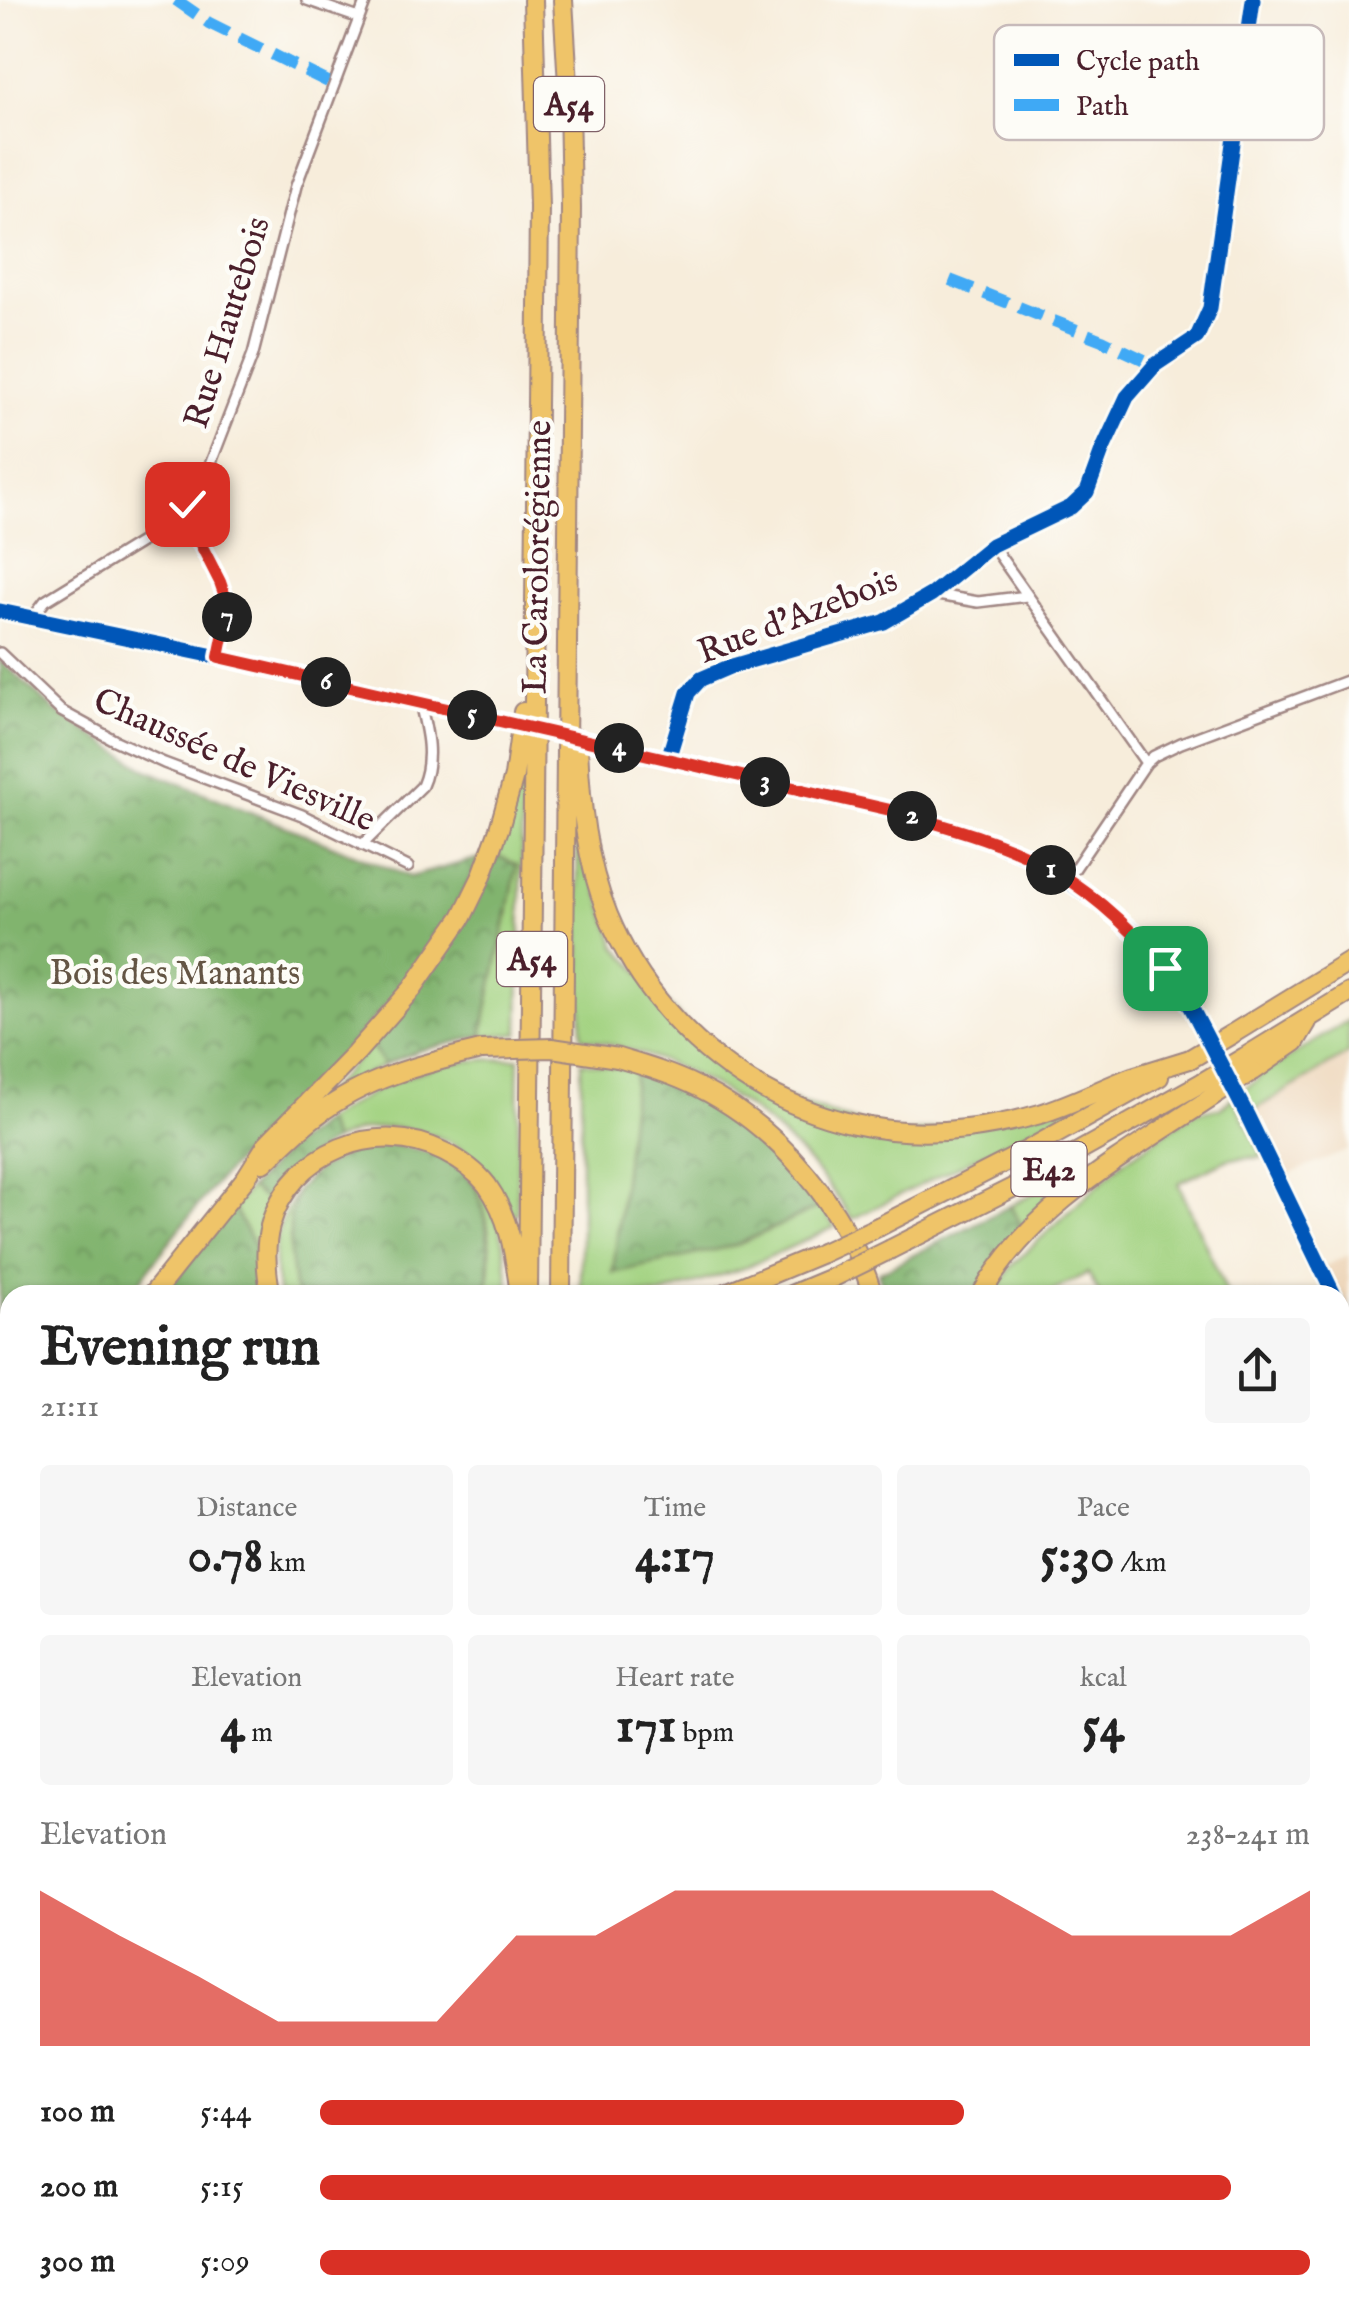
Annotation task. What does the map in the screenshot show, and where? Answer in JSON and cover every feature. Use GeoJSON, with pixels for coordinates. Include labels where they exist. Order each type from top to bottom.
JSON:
{"type":"FeatureCollection","features":[{"type":"Feature","properties":{"kind":"highway","name":"La Carolorégienne"},"geometry":{"type":"LineString","coordinates":[[524,1285],[539,208],[533,0]]}},
{"type":"Feature","properties":{"kind":"highway","name":"La Carolorégienne"},"geometry":{"type":"LineString","coordinates":[[561,1285],[571,208],[563,0]]}},
{"type":"Feature","properties":{"kind":"highway"},"geometry":{"type":"LineString","coordinates":[[160,1285],[246,1179],[267,1144],[412,989],[462,917],[500,829],[514,776],[535,622]]}},
{"type":"Feature","properties":{"kind":"highway"},"geometry":{"type":"LineString","coordinates":[[567,720],[578,744],[584,820],[596,878],[607,911],[638,974],[660,1004],[697,1042],[739,1075],[773,1094],[807,1110],[883,1128],[963,1129],[1039,1114],[1190,1060]]}},
{"type":"Feature","properties":{"kind":"highway","name":"E42"},"geometry":{"type":"LineString","coordinates":[[745,1285],[880,1226],[1015,1157],[1190,1060],[1349,962]]}},
{"type":"Feature","properties":{"kind":"highway"},"geometry":{"type":"LineString","coordinates":[[988,1285],[1015,1247],[1052,1209],[1207,1090],[1295,1042],[1311,1017],[1349,993]]}},
{"type":"Feature","properties":{"kind":"highway"},"geometry":{"type":"LineString","coordinates":[[246,1179],[317,1115],[362,1087],[411,1066],[481,1050],[519,1047],[618,1058],[700,1088],[776,1142],[830,1205],[863,1264],[870,1285]]}},
{"type":"Feature","properties":{"kind":"highway","name":"E42"},"geometry":{"type":"LineString","coordinates":[[814,1285],[1207,1090]]}},
{"type":"Feature","properties":{"kind":"highway"},"geometry":{"type":"LineString","coordinates":[[268,1285],[266,1244],[276,1210],[301,1173],[337,1148],[357,1141],[398,1138],[419,1141],[455,1157],[486,1184],[501,1209],[512,1240],[522,1285]]}},
{"type":"Feature","properties":{"kind":"street"},"geometry":{"type":"LineString","coordinates":[[306,0],[359,18]]}},
{"type":"Feature","properties":{"kind":"street","name":"Rue Hautebois"},"geometry":{"type":"LineString","coordinates":[[187,504],[210,465],[253,354],[296,186],[366,0]]}},
{"type":"Feature","properties":{"kind":"street","name":"Rue d'Azebois"},"geometry":{"type":"LineString","coordinates":[[1249,25],[1252,0]]}},
{"type":"Feature","properties":{"kind":"street","name":"Rue d'Azebois"},"geometry":{"type":"LineString","coordinates":[[668,759],[688,693],[701,679],[729,667],[884,622],[932,594],[992,545],[1070,508],[1087,492],[1127,397],[1155,365],[1197,337],[1210,308],[1234,140]]}},
{"type":"Feature","properties":{"kind":"street"},"geometry":{"type":"LineString","coordinates":[[32,618],[45,601],[144,540],[187,504],[193,529],[229,608],[219,657]]}},
{"type":"Feature","properties":{"kind":"street"},"geometry":{"type":"LineString","coordinates":[[992,545],[1146,764]]}},
{"type":"Feature","properties":{"kind":"street","name":"Rue d'Azebois"},"geometry":{"type":"LineString","coordinates":[[932,594],[978,602],[1027,596]]}},
{"type":"Feature","properties":{"kind":"street"},"geometry":{"type":"LineString","coordinates":[[0,611],[899,812],[994,842],[1040,862],[1138,936],[1192,1007],[1329,1285]]}},
{"type":"Feature","properties":{"kind":"street","name":"Chaussée de Viesville"},"geometry":{"type":"LineString","coordinates":[[0,654],[61,711],[114,740],[302,815],[408,867]]}},
{"type":"Feature","properties":{"kind":"street"},"geometry":{"type":"LineString","coordinates":[[1067,880],[1154,756],[1349,680]]}},
{"type":"Feature","properties":{"kind":"street"},"geometry":{"type":"LineString","coordinates":[[362,845],[422,786],[429,756],[420,703]]}},
{"type":"Feature","properties":{"kind":"shaded area"},"geometry":{"type":"Polygon","coordinates":[[[1349,1053],[1349,1150],[1277,1179],[1249,1113],[1349,1053]]]}},
{"type":"Feature","properties":{"kind":"shaded area"},"geometry":{"type":"Polygon","coordinates":[[[1349,1255],[1349,1285],[1329,1285],[1321,1268],[1349,1255]]]}},
{"type":"Feature","properties":{"kind":"green space","name":"Bois des Manants"},"geometry":{"type":"Polygon","coordinates":[[[0,660],[54,710],[149,771],[410,877],[480,858],[461,897],[415,969],[331,1066],[224,1174],[137,1285],[0,1285],[0,660]]]}},
{"type":"Feature","properties":{"kind":"green space"},"geometry":{"type":"Polygon","coordinates":[[[525,736],[519,1034],[482,1036],[509,911],[498,856],[525,736]]]}},
{"type":"Feature","properties":{"kind":"green space"},"geometry":{"type":"Polygon","coordinates":[[[582,840],[616,946],[739,1082],[895,1135],[1081,1105],[852,1219],[799,1152],[736,1100],[664,1062],[582,1038],[577,841],[582,840]]]}},
{"type":"Feature","properties":{"kind":"green space"},"geometry":{"type":"Polygon","coordinates":[[[498,856],[517,865],[482,1036],[418,1051],[384,1065],[371,1045],[498,856]]]}},
{"type":"Feature","properties":{"kind":"green space"},"geometry":{"type":"Polygon","coordinates":[[[1349,1020],[1349,1053],[1249,1113],[1241,1091],[1349,1020]]]}},
{"type":"Feature","properties":{"kind":"green space"},"geometry":{"type":"Polygon","coordinates":[[[371,1045],[384,1065],[321,1098],[371,1045]]]}},
{"type":"Feature","properties":{"kind":"green space"},"geometry":{"type":"Polygon","coordinates":[[[519,1058],[517,1214],[512,1214],[483,1167],[439,1137],[408,1129],[377,1128],[333,1141],[324,1121],[383,1087],[430,1068],[465,1061],[519,1058]]]}},
{"type":"Feature","properties":{"kind":"green space"},"geometry":{"type":"Polygon","coordinates":[[[581,1062],[635,1070],[737,1245],[821,1206],[835,1227],[747,1267],[690,1285],[581,1285],[581,1062]]]}},
{"type":"Feature","properties":{"kind":"green space"},"geometry":{"type":"Polygon","coordinates":[[[635,1070],[690,1093],[739,1124],[782,1162],[821,1206],[737,1245],[613,1273],[635,1070]]]}},
{"type":"Feature","properties":{"kind":"green space"},"geometry":{"type":"Polygon","coordinates":[[[1233,1097],[1263,1157],[1229,1159],[1178,1183],[1224,1285],[1095,1285],[1088,1273],[1065,1285],[1001,1285],[1012,1265],[1124,1161],[1196,1112],[1220,1108],[1233,1097]]]}},
{"type":"Feature","properties":{"kind":"green space"},"geometry":{"type":"Polygon","coordinates":[[[324,1121],[333,1141],[297,1168],[271,1204],[250,1188],[284,1152],[324,1121]]]}},
{"type":"Feature","properties":{"kind":"green space"},"geometry":{"type":"Polygon","coordinates":[[[1150,1129],[1023,1228],[1010,1206],[1150,1129]]]}},
{"type":"Feature","properties":{"kind":"green space"},"geometry":{"type":"Polygon","coordinates":[[[394,1145],[423,1151],[466,1174],[484,1215],[487,1285],[294,1285],[290,1216],[297,1190],[317,1170],[356,1149],[394,1145]]]}},
{"type":"Feature","properties":{"kind":"green space"},"geometry":{"type":"Polygon","coordinates":[[[467,1175],[495,1216],[507,1261],[508,1285],[487,1285],[489,1238],[482,1205],[467,1175]]]}},
{"type":"Feature","properties":{"kind":"green space"},"geometry":{"type":"Polygon","coordinates":[[[250,1188],[271,1204],[257,1251],[233,1207],[250,1188]]]}},
{"type":"Feature","properties":{"kind":"green space"},"geometry":{"type":"Polygon","coordinates":[[[297,1190],[294,1285],[278,1285],[276,1240],[297,1190]]]}},
{"type":"Feature","properties":{"kind":"green space"},"geometry":{"type":"Polygon","coordinates":[[[1010,1206],[1023,1228],[981,1285],[882,1285],[878,1273],[1010,1206]]]}},
{"type":"Feature","properties":{"kind":"green space"},"geometry":{"type":"Polygon","coordinates":[[[233,1207],[257,1251],[262,1285],[171,1285],[233,1207]]]}},
{"type":"Feature","properties":{"kind":"marked path"},"geometry":{"type":"LineString","coordinates":[[176,0],[209,23],[334,85]]}},
{"type":"Feature","properties":{"kind":"marked path"},"geometry":{"type":"LineString","coordinates":[[950,280],[1155,365]]}},
{"type":"Feature","properties":{"kind":"cycle path"},"geometry":{"type":"LineString","coordinates":[[1250,25],[1253,0]]}},
{"type":"Feature","properties":{"kind":"cycle path"},"geometry":{"type":"LineString","coordinates":[[668,759],[688,693],[701,679],[729,667],[884,622],[932,594],[992,545],[1071,507],[1087,492],[1127,397],[1155,365],[1197,337],[1210,308],[1233,140]]}},
{"type":"Feature","properties":{"kind":"cycle path"},"geometry":{"type":"LineString","coordinates":[[0,611],[899,812],[994,842],[1040,862],[1101,904],[1138,936],[1165,968],[1191,1007],[1248,1117],[1329,1285]]}},
{"type":"Feature","properties":{"kind":"route"},"geometry":{"type":"LineString","coordinates":[[187,504],[193,529],[229,608],[219,657],[899,812],[994,842],[1040,862],[1100,904],[1138,936],[1165,968]]}}]}
